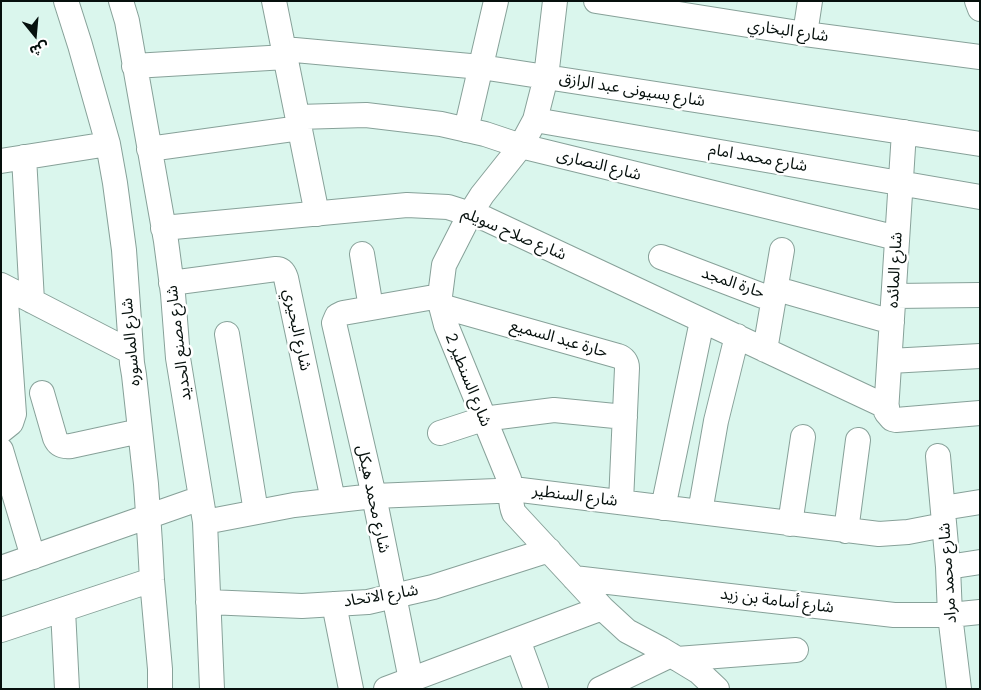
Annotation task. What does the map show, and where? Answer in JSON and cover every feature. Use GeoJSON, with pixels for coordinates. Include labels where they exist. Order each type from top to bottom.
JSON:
{"type":"FeatureCollection","features":[{"type":"Feature","properties":{"kind":"street","name":"شارع الماسوره"},"geometry":{"type":"LineString","coordinates":[[66,1],[108,144],[116,183],[148,516],[160,689]]}},
{"type":"Feature","properties":{"kind":"street","name":"شارع مصنع الحديد"},"geometry":{"type":"LineString","coordinates":[[120,1],[127,21],[163,228],[171,283],[178,358],[205,522],[212,689]]}},
{"type":"Feature","properties":{"kind":"street"},"geometry":{"type":"LineString","coordinates":[[274,1],[317,214]]}},
{"type":"Feature","properties":{"kind":"street"},"geometry":{"type":"LineString","coordinates":[[466,130],[496,1]]}},
{"type":"Feature","properties":{"kind":"street","name":"شارع السنطير 2"},"geometry":{"type":"LineString","coordinates":[[555,1],[546,77],[536,120],[521,146],[482,195],[470,214],[444,266],[440,301],[446,325],[508,479],[511,490],[511,506],[514,513],[602,608],[627,631],[699,672],[717,689]]}},
{"type":"Feature","properties":{"kind":"street","name":"شارع البخاري"},"geometry":{"type":"LineString","coordinates":[[596,1],[805,34],[980,57]]}},
{"type":"Feature","properties":{"kind":"street"},"geometry":{"type":"LineString","coordinates":[[805,34],[810,1]]}},
{"type":"Feature","properties":{"kind":"street"},"geometry":{"type":"LineString","coordinates":[[977,1],[980,9]]}},
{"type":"Feature","properties":{"kind":"street","name":"شارع بسيونى عبد الرازق"},"geometry":{"type":"LineString","coordinates":[[134,66],[285,53],[481,67],[980,144]]}},
{"type":"Feature","properties":{"kind":"street","name":"شارع النصارى"},"geometry":{"type":"LineString","coordinates":[[149,149],[299,122],[366,115],[441,124],[521,146],[897,238]]}},
{"type":"Feature","properties":{"kind":"street","name":"شارع محمد امام"},"geometry":{"type":"LineString","coordinates":[[536,120],[980,196]]}},
{"type":"Feature","properties":{"kind":"street","name":"شارع المائده"},"geometry":{"type":"LineString","coordinates":[[887,407],[904,132]]}},
{"type":"Feature","properties":{"kind":"street"},"geometry":{"type":"LineString","coordinates":[[32,301],[13,159],[108,144]]}},
{"type":"Feature","properties":{"kind":"street","name":"شارع صلاح سويلم"},"geometry":{"type":"LineString","coordinates":[[163,228],[408,205],[448,207],[486,219],[887,407],[886,412],[892,419],[980,413]]}},
{"type":"Feature","properties":{"kind":"street"},"geometry":{"type":"LineString","coordinates":[[765,350],[782,250]]}},
{"type":"Feature","properties":{"kind":"street"},"geometry":{"type":"LineString","coordinates":[[362,254],[372,308],[440,301]]}},
{"type":"Feature","properties":{"kind":"street","name":"حارة المجد"},"geometry":{"type":"LineString","coordinates":[[661,257],[763,296],[787,292],[892,322]]}},
{"type":"Feature","properties":{"kind":"street","name":"شارع البحيري"},"geometry":{"type":"LineString","coordinates":[[171,283],[276,269],[284,272],[333,500]]}},
{"type":"Feature","properties":{"kind":"street"},"geometry":{"type":"LineString","coordinates":[[3,286],[131,352]]}},
{"type":"Feature","properties":{"kind":"street"},"geometry":{"type":"LineString","coordinates":[[1,431],[11,423],[14,414],[3,286]]}},
{"type":"Feature","properties":{"kind":"street"},"geometry":{"type":"LineString","coordinates":[[894,296],[980,295]]}},
{"type":"Feature","properties":{"kind":"street","name":"حارة عبد السميع"},"geometry":{"type":"LineString","coordinates":[[440,301],[621,357],[627,365],[621,502]]}},
{"type":"Feature","properties":{"kind":"street","name":"شارع محمد هيكل"},"geometry":{"type":"LineString","coordinates":[[372,308],[340,314],[335,319],[335,326],[374,496],[410,680]]}},
{"type":"Feature","properties":{"kind":"street"},"geometry":{"type":"LineString","coordinates":[[663,508],[702,320]]}},
{"type":"Feature","properties":{"kind":"street"},"geometry":{"type":"LineString","coordinates":[[227,334],[256,512]]}},
{"type":"Feature","properties":{"kind":"street"},"geometry":{"type":"LineString","coordinates":[[700,512],[716,421],[737,336]]}},
{"type":"Feature","properties":{"kind":"street"},"geometry":{"type":"LineString","coordinates":[[890,360],[980,356]]}},
{"type":"Feature","properties":{"kind":"street"},"geometry":{"type":"LineString","coordinates":[[42,393],[57,442],[63,446],[71,446],[140,431]]}},
{"type":"Feature","properties":{"kind":"street"},"geometry":{"type":"LineString","coordinates":[[440,433],[483,419],[554,410],[625,417]]}},
{"type":"Feature","properties":{"kind":"street"},"geometry":{"type":"LineString","coordinates":[[790,524],[803,437]]}},
{"type":"Feature","properties":{"kind":"street"},"geometry":{"type":"LineString","coordinates":[[846,531],[858,440]]}},
{"type":"Feature","properties":{"kind":"street"},"geometry":{"type":"LineString","coordinates":[[1,450],[33,557]]}},
{"type":"Feature","properties":{"kind":"street","name":"شارع محمد مراد"},"geometry":{"type":"LineString","coordinates":[[938,456],[948,566],[950,616],[959,689]]}},
{"type":"Feature","properties":{"kind":"street","name":"شارع السنطير"},"geometry":{"type":"LineString","coordinates":[[205,522],[294,505],[333,500],[374,496],[521,490],[880,534],[908,532],[980,502]]}},
{"type":"Feature","properties":{"kind":"street"},"geometry":{"type":"LineString","coordinates":[[1,568],[201,498]]}},
{"type":"Feature","properties":{"kind":"street","name":"شارع الاتحاد"},"geometry":{"type":"LineString","coordinates":[[208,602],[302,606],[368,602],[433,587],[548,550]]}},
{"type":"Feature","properties":{"kind":"street"},"geometry":{"type":"LineString","coordinates":[[948,566],[980,562]]}},
{"type":"Feature","properties":{"kind":"street","name":"شارع أسامة بن زيد"},"geometry":{"type":"LineString","coordinates":[[574,578],[894,615],[950,616],[980,612]]}},
{"type":"Feature","properties":{"kind":"street"},"geometry":{"type":"LineString","coordinates":[[1,630],[152,580]]}},
{"type":"Feature","properties":{"kind":"street"},"geometry":{"type":"LineString","coordinates":[[334,604],[351,689]]}},
{"type":"Feature","properties":{"kind":"street"},"geometry":{"type":"LineString","coordinates":[[386,689],[602,608]]}},
{"type":"Feature","properties":{"kind":"street"},"geometry":{"type":"LineString","coordinates":[[62,610],[67,689]]}},
{"type":"Feature","properties":{"kind":"street"},"geometry":{"type":"LineString","coordinates":[[518,640],[536,689]]}},
{"type":"Feature","properties":{"kind":"street"},"geometry":{"type":"LineString","coordinates":[[600,689],[674,657],[796,650]]}}]}
